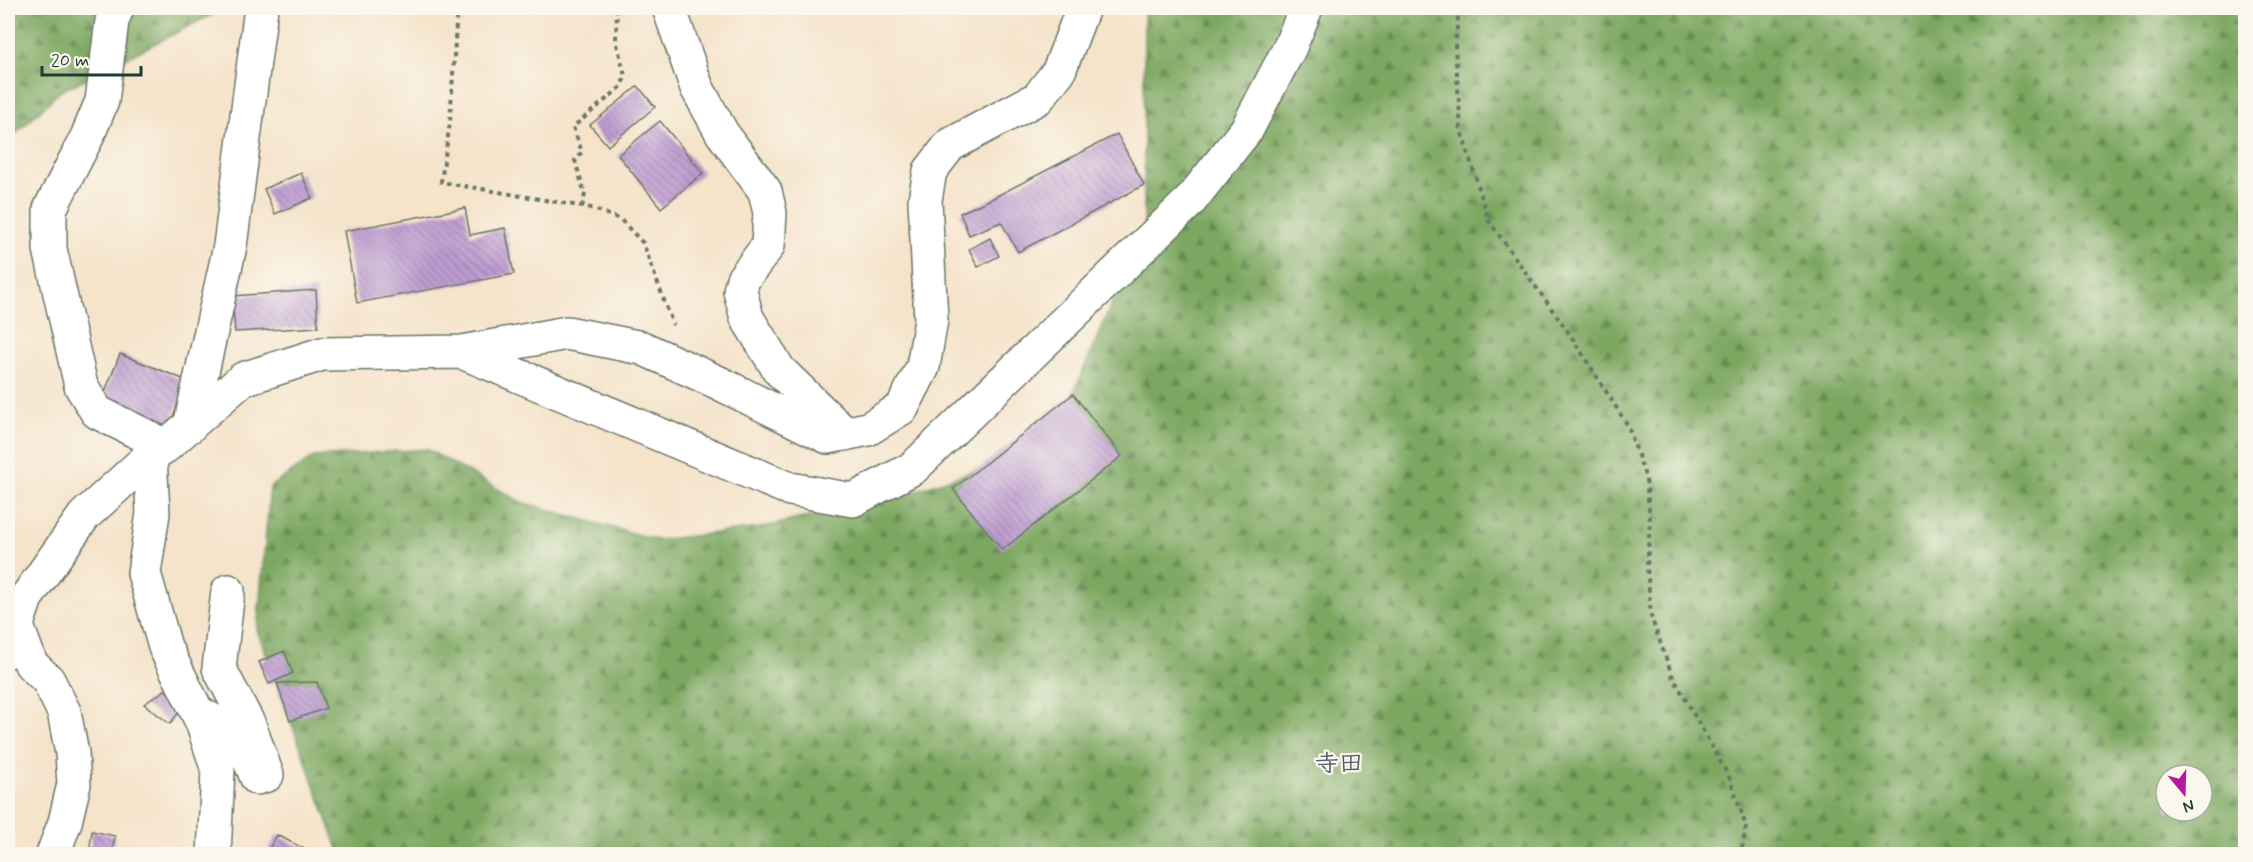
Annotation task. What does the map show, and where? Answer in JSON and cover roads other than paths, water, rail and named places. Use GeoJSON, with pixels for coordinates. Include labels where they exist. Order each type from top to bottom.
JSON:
{"type":"FeatureCollection","features":[{"type":"Feature","properties":{"kind":"street"},"geometry":{"type":"LineString","coordinates":[[117,8],[112,21],[102,101],[50,209],[50,249],[81,386],[97,412],[169,442]]}},
{"type":"Feature","properties":{"kind":"street"},"geometry":{"type":"LineString","coordinates":[[214,855],[218,770],[197,712],[165,647],[144,573],[153,513],[169,442],[230,246],[261,8]]}},
{"type":"Feature","properties":{"kind":"street"},"geometry":{"type":"LineString","coordinates":[[669,8],[697,88],[722,133],[765,191],[770,213],[768,246],[743,279],[740,291],[747,318],[779,370],[845,434]]}},
{"type":"Feature","properties":{"kind":"street"},"geometry":{"type":"LineString","coordinates":[[53,855],[65,822],[74,784],[72,753],[64,712],[48,680],[31,664],[12,639],[26,598],[84,516],[243,379],[322,354],[462,352],[567,333],[642,348],[828,437],[868,429],[902,408],[923,368],[931,320],[925,200],[930,171],[950,146],[1038,98],[1059,71],[1083,8]]}},
{"type":"Feature","properties":{"kind":"street"},"geometry":{"type":"LineString","coordinates":[[462,352],[790,489],[853,500],[913,468],[1190,201],[1247,129],[1290,46],[1306,8]]}},
{"type":"Feature","properties":{"kind":"street"},"geometry":{"type":"LineString","coordinates":[[197,712],[239,735],[257,778],[267,775],[249,725],[219,668],[228,591]]}},
{"type":"Feature","properties":{"kind":"district","name":"寺田"},"geometry":{"type":"Point","coordinates":[1339,763]}}]}
